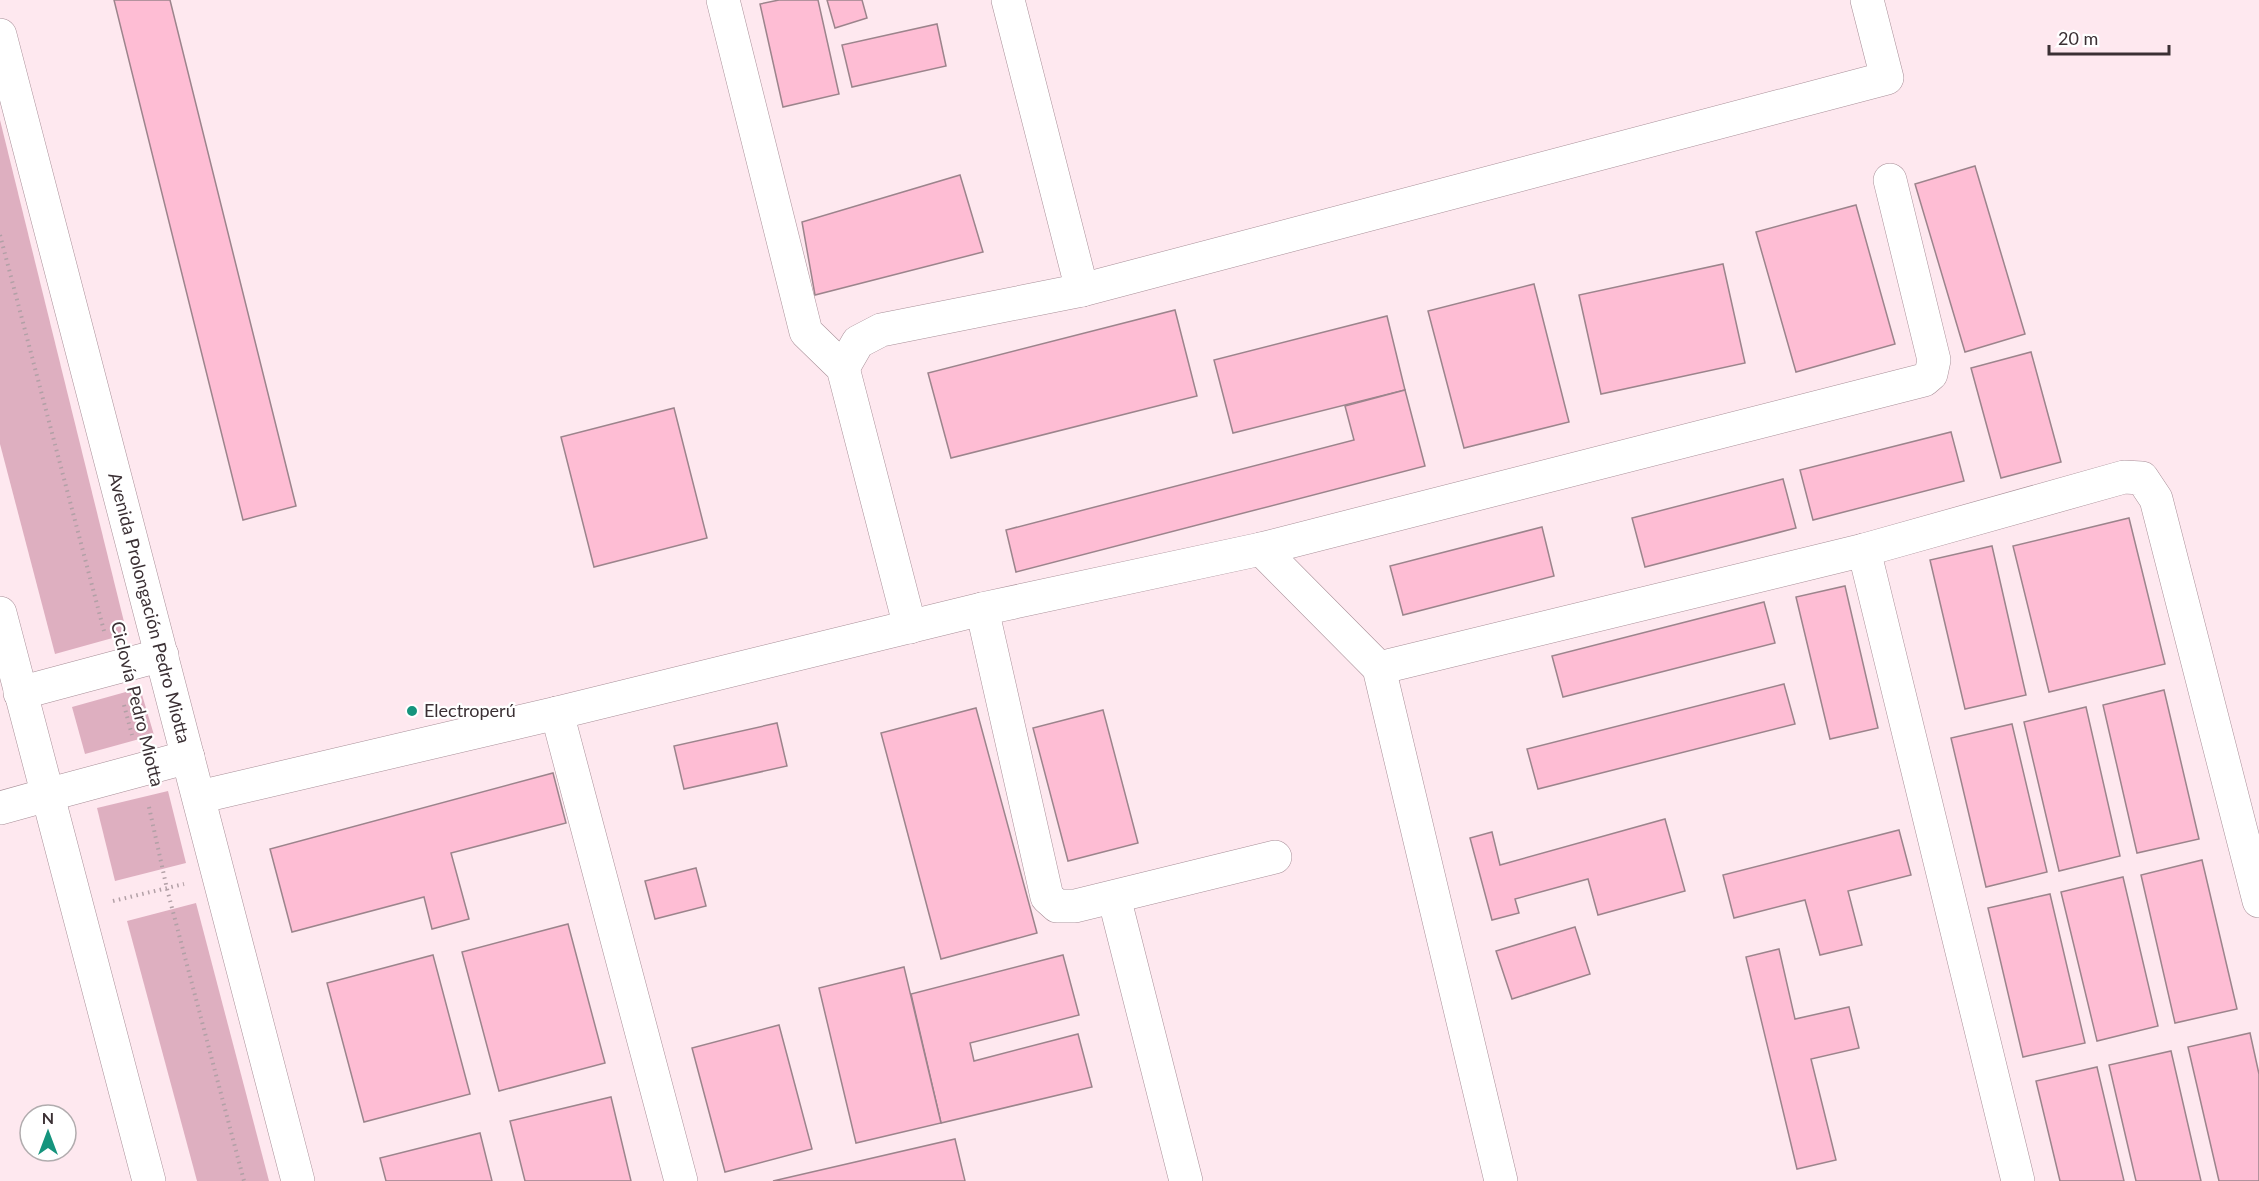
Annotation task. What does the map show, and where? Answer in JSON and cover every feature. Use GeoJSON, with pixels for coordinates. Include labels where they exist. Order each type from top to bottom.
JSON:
{"type":"FeatureCollection","features":[{"type":"Feature","properties":{"kind":"main road"},"geometry":{"type":"LineString","coordinates":[[723,0],[806,332],[843,368],[910,627]]}},
{"type":"Feature","properties":{"kind":"main road"},"geometry":{"type":"LineString","coordinates":[[1008,0],[1082,290]]}},
{"type":"Feature","properties":{"kind":"main road"},"geometry":{"type":"LineString","coordinates":[[843,368],[858,342],[881,330],[1082,290],[1887,78],[1867,0]]}},
{"type":"Feature","properties":{"kind":"main road","name":"Avenida Prolongación Pedro Miotta"},"geometry":{"type":"LineString","coordinates":[[0,35],[298,1181]]}},
{"type":"Feature","properties":{"kind":"main road"},"geometry":{"type":"LineString","coordinates":[[199,797],[557,713],[982,609],[1261,549],[1923,380],[1931,374],[1934,360],[1890,180]]}},
{"type":"Feature","properties":{"kind":"main road"},"geometry":{"type":"LineString","coordinates":[[1379,669],[1864,550],[2124,477],[2142,478],[2156,499],[2254,866],[2259,901]]}},
{"type":"Feature","properties":{"kind":"main road"},"geometry":{"type":"LineString","coordinates":[[1261,549],[1379,669],[1501,1181]]}},
{"type":"Feature","properties":{"kind":"main road"},"geometry":{"type":"LineString","coordinates":[[1864,550],[2018,1181]]}},
{"type":"Feature","properties":{"kind":"main road"},"geometry":{"type":"LineString","coordinates":[[982,609],[1047,897],[1057,906],[1075,906],[1275,856]]}},
{"type":"Feature","properties":{"kind":"main road"},"geometry":{"type":"LineString","coordinates":[[0,613],[149,1181]]}},
{"type":"Feature","properties":{"kind":"main road"},"geometry":{"type":"LineString","coordinates":[[20,693],[162,655]]}},
{"type":"Feature","properties":{"kind":"main road"},"geometry":{"type":"LineString","coordinates":[[557,713],[681,1181]]}},
{"type":"Feature","properties":{"kind":"main road"},"geometry":{"type":"LineString","coordinates":[[0,808],[188,756],[242,786]]}},
{"type":"Feature","properties":{"kind":"main road"},"geometry":{"type":"LineString","coordinates":[[1114,897],[1186,1181]]}},
{"type":"Feature","properties":{"kind":"path","name":"Ciclovía Pedro Miotta"},"geometry":{"type":"LineString","coordinates":[[0,235],[114,668],[167,889],[244,1181]]}},
{"type":"Feature","properties":{"kind":"path"},"geometry":{"type":"LineString","coordinates":[[77,910],[219,876]]}},
{"type":"Feature","properties":{"kind":"shaded area"},"geometry":{"type":"Polygon","coordinates":[[[0,120],[127,634],[55,654],[0,444],[0,120]]]}},
{"type":"Feature","properties":{"kind":"shaded area"},"geometry":{"type":"Polygon","coordinates":[[[140,688],[154,735],[85,754],[72,707],[140,688]]]}},
{"type":"Feature","properties":{"kind":"shaded area"},"geometry":{"type":"Polygon","coordinates":[[[168,791],[186,863],[115,881],[97,808],[168,791]]]}},
{"type":"Feature","properties":{"kind":"shaded area"},"geometry":{"type":"Polygon","coordinates":[[[196,903],[269,1181],[197,1181],[127,921],[196,903]]]}},
{"type":"Feature","properties":{"kind":"building"},"geometry":{"type":"Polygon","coordinates":[[[114,0],[170,0],[296,506],[243,520],[114,0]]]}},
{"type":"Feature","properties":{"kind":"building"},"geometry":{"type":"Polygon","coordinates":[[[779,0],[818,0],[839,94],[783,107],[760,4],[779,0]]]}},
{"type":"Feature","properties":{"kind":"building"},"geometry":{"type":"Polygon","coordinates":[[[827,0],[862,0],[867,18],[835,28],[827,0]]]}},
{"type":"Feature","properties":{"kind":"building"},"geometry":{"type":"Polygon","coordinates":[[[937,24],[946,66],[852,87],[842,45],[937,24]]]}},
{"type":"Feature","properties":{"kind":"building"},"geometry":{"type":"Polygon","coordinates":[[[1975,166],[2025,334],[1965,352],[1915,184],[1975,166]]]}},
{"type":"Feature","properties":{"kind":"building"},"geometry":{"type":"Polygon","coordinates":[[[960,175],[983,252],[815,295],[802,222],[960,175]]]}},
{"type":"Feature","properties":{"kind":"building"},"geometry":{"type":"Polygon","coordinates":[[[1856,205],[1895,344],[1796,372],[1756,232],[1856,205]]]}},
{"type":"Feature","properties":{"kind":"building"},"geometry":{"type":"Polygon","coordinates":[[[1723,264],[1745,363],[1601,394],[1579,295],[1723,264]]]}},
{"type":"Feature","properties":{"kind":"building"},"geometry":{"type":"Polygon","coordinates":[[[1534,284],[1569,422],[1464,448],[1428,311],[1534,284]]]}},
{"type":"Feature","properties":{"kind":"building"},"geometry":{"type":"Polygon","coordinates":[[[1175,310],[1197,396],[951,458],[928,373],[1175,310]]]}},
{"type":"Feature","properties":{"kind":"building"},"geometry":{"type":"Polygon","coordinates":[[[1387,316],[1405,390],[1233,433],[1214,360],[1387,316]]]}},
{"type":"Feature","properties":{"kind":"building"},"geometry":{"type":"Polygon","coordinates":[[[2031,352],[2061,462],[2001,478],[1971,368],[2031,352]]]}},
{"type":"Feature","properties":{"kind":"building"},"geometry":{"type":"Polygon","coordinates":[[[1405,390],[1425,466],[1016,572],[1006,530],[1354,440],[1345,406],[1405,390]]]}},
{"type":"Feature","properties":{"kind":"building"},"geometry":{"type":"Polygon","coordinates":[[[674,408],[707,538],[594,567],[561,437],[674,408]]]}},
{"type":"Feature","properties":{"kind":"building"},"geometry":{"type":"Polygon","coordinates":[[[1951,432],[1964,481],[1813,520],[1800,470],[1951,432]]]}},
{"type":"Feature","properties":{"kind":"building"},"geometry":{"type":"Polygon","coordinates":[[[1783,479],[1796,528],[1645,567],[1632,518],[1783,479]]]}},
{"type":"Feature","properties":{"kind":"building"},"geometry":{"type":"Polygon","coordinates":[[[2129,518],[2165,664],[2049,692],[2013,546],[2129,518]]]}},
{"type":"Feature","properties":{"kind":"building"},"geometry":{"type":"Polygon","coordinates":[[[1542,527],[1554,576],[1403,615],[1390,566],[1542,527]]]}},
{"type":"Feature","properties":{"kind":"building"},"geometry":{"type":"Polygon","coordinates":[[[1992,546],[2026,695],[1965,709],[1930,560],[1992,546]]]}},
{"type":"Feature","properties":{"kind":"building"},"geometry":{"type":"Polygon","coordinates":[[[1845,586],[1878,728],[1830,739],[1796,597],[1845,586]]]}},
{"type":"Feature","properties":{"kind":"building"},"geometry":{"type":"Polygon","coordinates":[[[1764,602],[1775,643],[1563,697],[1552,656],[1764,602]]]}},
{"type":"Feature","properties":{"kind":"building"},"geometry":{"type":"Polygon","coordinates":[[[1784,684],[1795,724],[1538,789],[1527,749],[1784,684]]]}},
{"type":"Feature","properties":{"kind":"building"},"geometry":{"type":"Polygon","coordinates":[[[2164,690],[2199,839],[2137,853],[2103,705],[2164,690]]]}},
{"type":"Feature","properties":{"kind":"building"},"geometry":{"type":"Polygon","coordinates":[[[2086,707],[2120,856],[2059,871],[2024,722],[2086,707]]]}},
{"type":"Feature","properties":{"kind":"building"},"geometry":{"type":"Polygon","coordinates":[[[976,708],[1037,933],[941,959],[881,733],[976,708]]]}},
{"type":"Feature","properties":{"kind":"building"},"geometry":{"type":"Polygon","coordinates":[[[1103,710],[1138,843],[1068,861],[1033,728],[1103,710]]]}},
{"type":"Feature","properties":{"kind":"building"},"geometry":{"type":"Polygon","coordinates":[[[777,723],[787,766],[684,789],[674,746],[777,723]]]}},
{"type":"Feature","properties":{"kind":"building"},"geometry":{"type":"Polygon","coordinates":[[[2012,724],[2047,872],[1986,887],[1951,738],[2012,724]]]}},
{"type":"Feature","properties":{"kind":"building"},"geometry":{"type":"Polygon","coordinates":[[[553,773],[566,823],[451,853],[469,919],[432,929],[424,897],[292,932],[270,849],[553,773]]]}},
{"type":"Feature","properties":{"kind":"building"},"geometry":{"type":"Polygon","coordinates":[[[1665,819],[1685,891],[1598,915],[1588,879],[1515,899],[1519,913],[1492,920],[1470,838],[1492,832],[1500,865],[1665,819]]]}},
{"type":"Feature","properties":{"kind":"building"},"geometry":{"type":"Polygon","coordinates":[[[1899,830],[1911,875],[1848,891],[1862,945],[1820,955],[1805,900],[1734,918],[1723,875],[1899,830]]]}},
{"type":"Feature","properties":{"kind":"building"},"geometry":{"type":"Polygon","coordinates":[[[2202,860],[2237,1009],[2175,1023],[2141,875],[2202,860]]]}},
{"type":"Feature","properties":{"kind":"building"},"geometry":{"type":"Polygon","coordinates":[[[696,868],[706,906],[655,919],[645,881],[696,868]]]}},
{"type":"Feature","properties":{"kind":"building"},"geometry":{"type":"Polygon","coordinates":[[[2123,877],[2158,1026],[2097,1041],[2061,892],[2123,877]]]}},
{"type":"Feature","properties":{"kind":"building"},"geometry":{"type":"Polygon","coordinates":[[[2050,894],[2085,1043],[2023,1057],[1988,908],[2050,894]]]}},
{"type":"Feature","properties":{"kind":"building"},"geometry":{"type":"Polygon","coordinates":[[[568,924],[605,1063],[499,1091],[462,952],[568,924]]]}},
{"type":"Feature","properties":{"kind":"building"},"geometry":{"type":"Polygon","coordinates":[[[1575,927],[1590,974],[1512,999],[1496,951],[1575,927]]]}},
{"type":"Feature","properties":{"kind":"building"},"geometry":{"type":"Polygon","coordinates":[[[1779,949],[1795,1019],[1849,1007],[1859,1048],[1811,1059],[1836,1160],[1797,1169],[1746,957],[1779,949]]]}},
{"type":"Feature","properties":{"kind":"building"},"geometry":{"type":"Polygon","coordinates":[[[433,955],[470,1094],[364,1122],[327,983],[433,955]]]}},
{"type":"Feature","properties":{"kind":"building"},"geometry":{"type":"Polygon","coordinates":[[[1063,955],[1079,1015],[970,1043],[974,1061],[1078,1034],[1092,1087],[941,1123],[911,994],[1063,955]]]}},
{"type":"Feature","properties":{"kind":"building"},"geometry":{"type":"Polygon","coordinates":[[[904,967],[941,1123],[856,1143],[819,988],[904,967]]]}},
{"type":"Feature","properties":{"kind":"building"},"geometry":{"type":"Polygon","coordinates":[[[779,1025],[812,1149],[725,1172],[692,1048],[779,1025]]]}},
{"type":"Feature","properties":{"kind":"building"},"geometry":{"type":"Polygon","coordinates":[[[2250,1033],[2259,1074],[2259,1181],[2219,1181],[2188,1047],[2250,1033]]]}},
{"type":"Feature","properties":{"kind":"building"},"geometry":{"type":"Polygon","coordinates":[[[2171,1051],[2201,1181],[2136,1181],[2109,1065],[2171,1051]]]}},
{"type":"Feature","properties":{"kind":"building"},"geometry":{"type":"Polygon","coordinates":[[[2097,1067],[2124,1181],[2060,1181],[2036,1081],[2097,1067]]]}},
{"type":"Feature","properties":{"kind":"building"},"geometry":{"type":"Polygon","coordinates":[[[611,1097],[631,1181],[525,1181],[510,1121],[611,1097]]]}},
{"type":"Feature","properties":{"kind":"building"},"geometry":{"type":"Polygon","coordinates":[[[480,1133],[492,1181],[386,1181],[380,1158],[480,1133]]]}},
{"type":"Feature","properties":{"kind":"building"},"geometry":{"type":"Polygon","coordinates":[[[955,1139],[965,1181],[773,1181],[955,1139]]]}},
{"type":"Feature","properties":{"kind":"place","name":"Electroperú"},"geometry":{"type":"Point","coordinates":[412,711]}}]}
